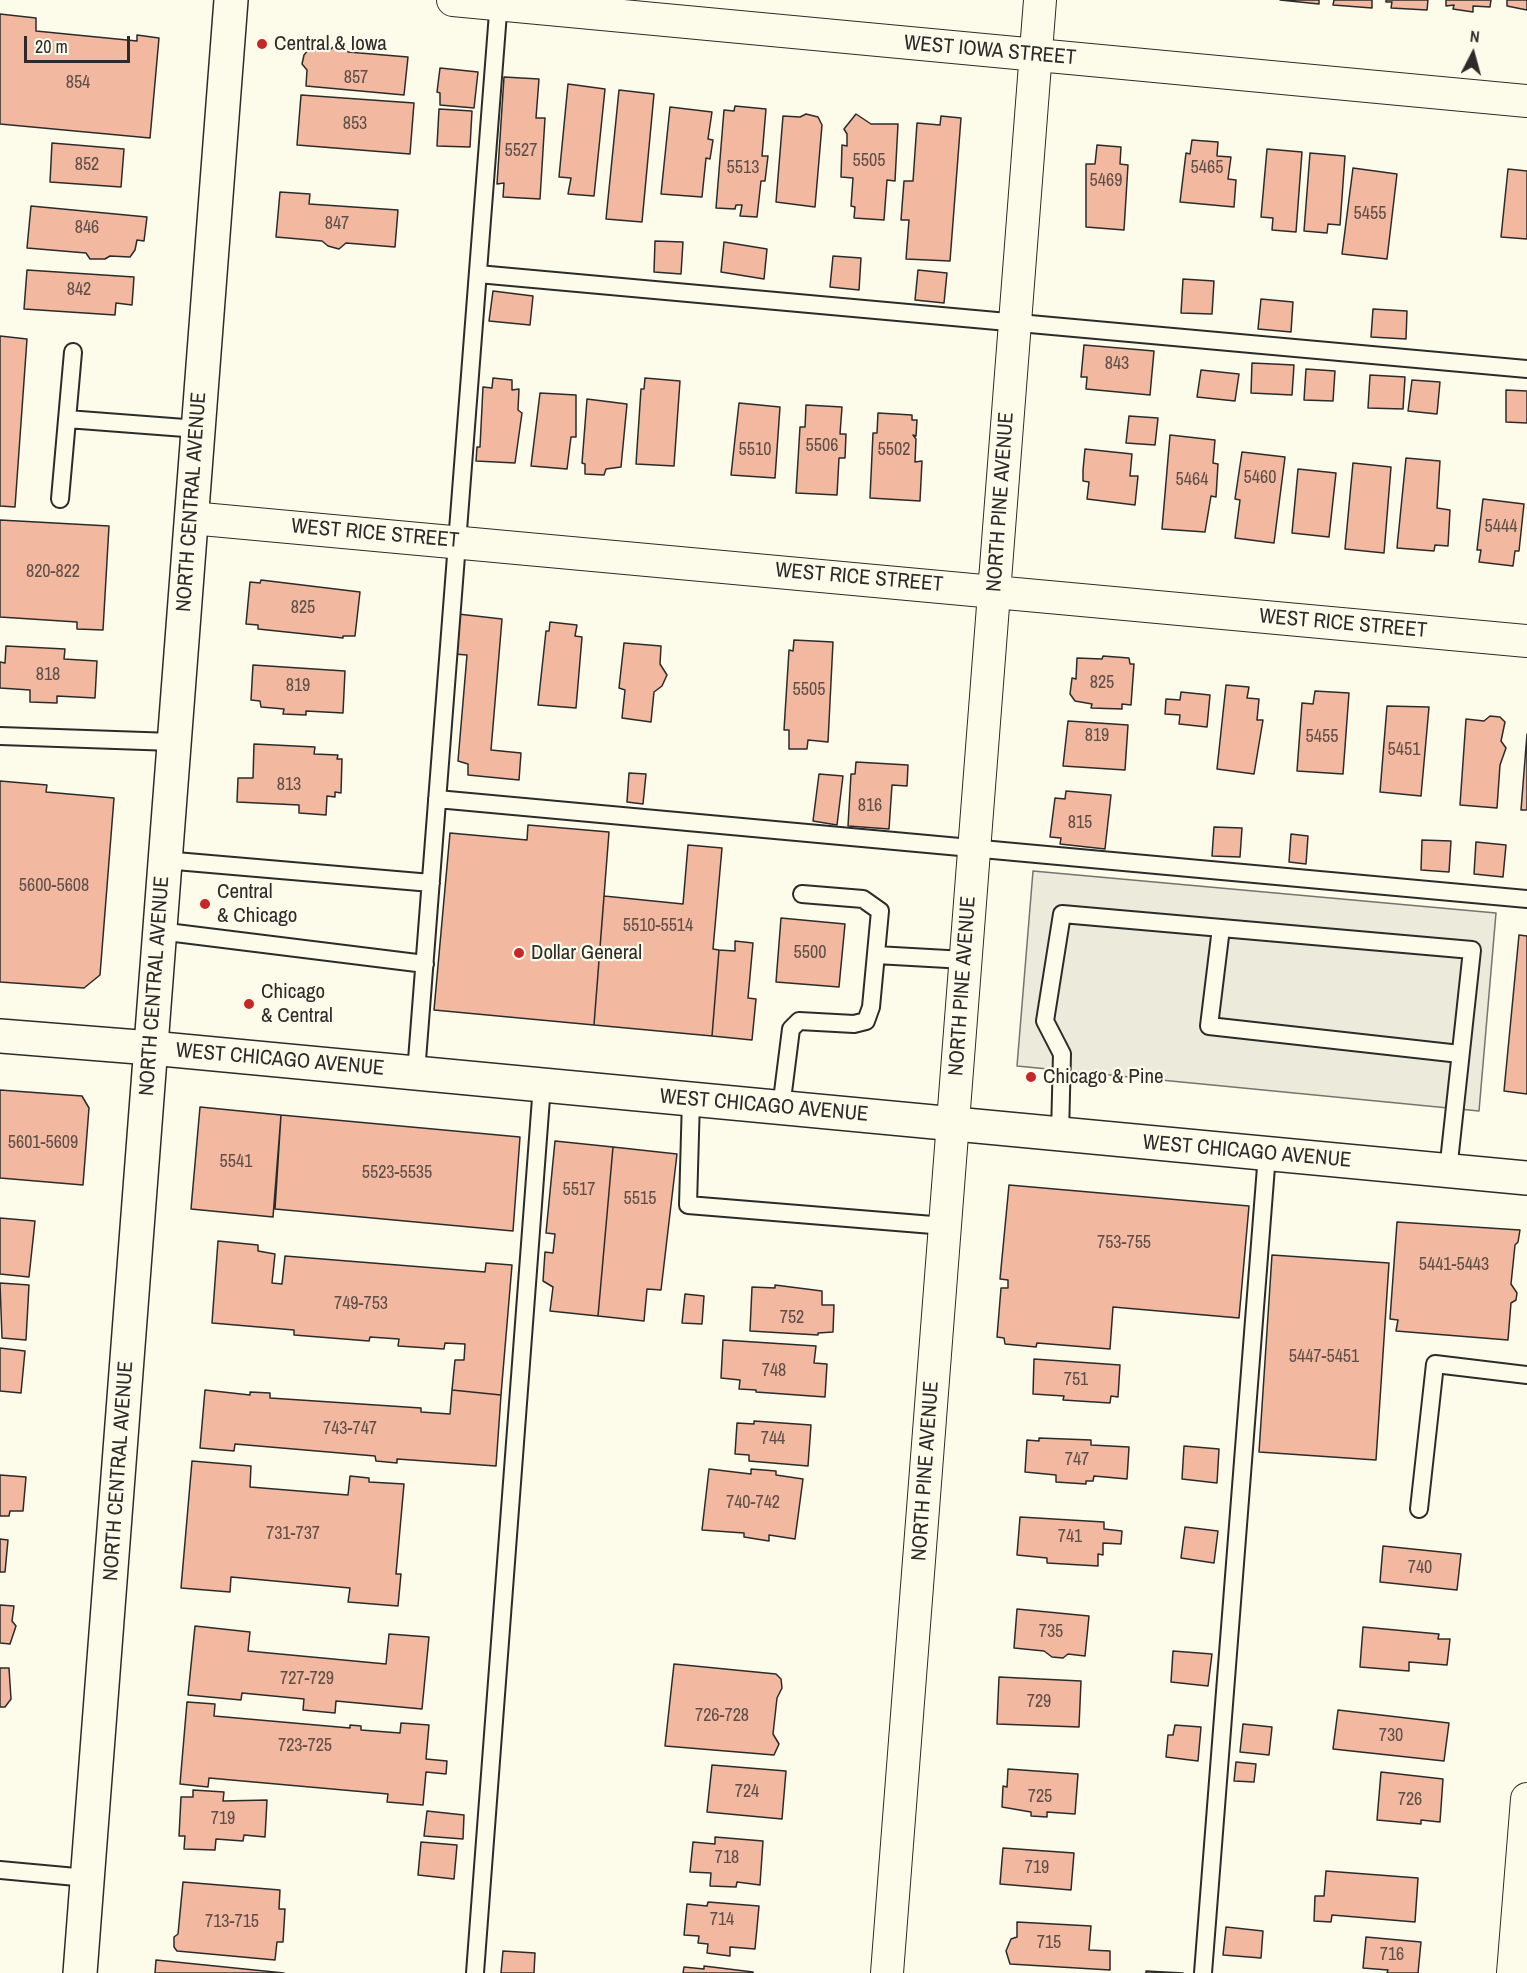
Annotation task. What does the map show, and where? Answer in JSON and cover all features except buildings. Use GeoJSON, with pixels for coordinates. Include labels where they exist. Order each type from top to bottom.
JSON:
{"type":"FeatureCollection","features":[{"type":"Feature","properties":{"kind":"street","name":"NORTH CENTRAL AVENUE"},"geometry":{"type":"LineString","coordinates":[[80,1973],[231,0]]}},
{"type":"Feature","properties":{"kind":"street","name":"WEST IOWA STREET"},"geometry":{"type":"LineString","coordinates":[[453,0],[499,2],[1527,101]]}},
{"type":"Feature","properties":{"kind":"street","name":"NORTH PINE AVENUE"},"geometry":{"type":"LineString","coordinates":[[887,1973],[1040,0]]}},
{"type":"Feature","properties":{"kind":"street","name":"WEST RICE STREET"},"geometry":{"type":"LineString","coordinates":[[191,518],[1527,641]]}},
{"type":"Feature","properties":{"kind":"street","name":"WEST CHICAGO AVENUE"},"geometry":{"type":"LineString","coordinates":[[0,1036],[151,1048],[1527,1178]]}},
{"type":"Feature","properties":{"kind":"street"},"geometry":{"type":"LineString","coordinates":[[1514,1973],[1527,1799]]}},
{"type":"Feature","properties":{"kind":"lane"},"geometry":{"type":"LineString","coordinates":[[416,1073],[499,2]]}},
{"type":"Feature","properties":{"kind":"lane"},"geometry":{"type":"LineString","coordinates":[[478,274],[1527,369]]}},
{"type":"Feature","properties":{"kind":"lane"},"geometry":{"type":"LineString","coordinates":[[60,499],[73,352]]}},
{"type":"Feature","properties":{"kind":"lane"},"geometry":{"type":"LineString","coordinates":[[68,419],[198,429]]}},
{"type":"Feature","properties":{"kind":"lane"},"geometry":{"type":"LineString","coordinates":[[0,736],[173,742]]}},
{"type":"Feature","properties":{"kind":"lane"},"geometry":{"type":"LineString","coordinates":[[437,799],[1527,899]]}},
{"type":"Feature","properties":{"kind":"lane"},"geometry":{"type":"LineString","coordinates":[[164,860],[431,884]]}},
{"type":"Feature","properties":{"kind":"lane"},"geometry":{"type":"LineString","coordinates":[[781,1108],[791,1029],[799,1022],[854,1024],[866,1021],[871,1007],[880,910],[863,899],[802,894]]}},
{"type":"Feature","properties":{"kind":"lane"},"geometry":{"type":"LineString","coordinates":[[1060,1134],[1062,1054],[1045,1021],[1062,914],[1472,950],[1448,1171]]}},
{"type":"Feature","properties":{"kind":"lane"},"geometry":{"type":"LineString","coordinates":[[1221,928],[1209,1026],[1460,1054]]}},
{"type":"Feature","properties":{"kind":"lane"},"geometry":{"type":"LineString","coordinates":[[159,931],[425,964]]}},
{"type":"Feature","properties":{"kind":"lane"},"geometry":{"type":"LineString","coordinates":[[876,955],[965,960]]}},
{"type":"Feature","properties":{"kind":"lane"},"geometry":{"type":"LineString","coordinates":[[475,1973],[542,1085]]}},
{"type":"Feature","properties":{"kind":"lane"},"geometry":{"type":"LineString","coordinates":[[691,1099],[688,1205],[945,1226]]}},
{"type":"Feature","properties":{"kind":"lane"},"geometry":{"type":"LineString","coordinates":[[1203,1973],[1267,1154]]}},
{"type":"Feature","properties":{"kind":"lane"},"geometry":{"type":"LineString","coordinates":[[1419,1509],[1435,1364],[1527,1375]]}},
{"type":"Feature","properties":{"kind":"lane"},"geometry":{"type":"LineString","coordinates":[[0,1870],[87,1878]]}},
{"type":"Feature","properties":{"kind":"shaded area"},"geometry":{"type":"Polygon","coordinates":[[[1033,871],[1496,913],[1479,1111],[1017,1066],[1033,871]]]}},
{"type":"Feature","properties":{"kind":"place","name":"Central & Iowa"},"geometry":{"type":"Point","coordinates":[262,44]}},
{"type":"Feature","properties":{"kind":"place","name":"Central & Chicago"},"geometry":{"type":"Point","coordinates":[205,904]}},
{"type":"Feature","properties":{"kind":"place","name":"Dollar General"},"geometry":{"type":"Point","coordinates":[519,953]}},
{"type":"Feature","properties":{"kind":"place","name":"Chicago & Central"},"geometry":{"type":"Point","coordinates":[249,1004]}},
{"type":"Feature","properties":{"kind":"place","name":"Chicago & Pine"},"geometry":{"type":"Point","coordinates":[1031,1077]}}]}
